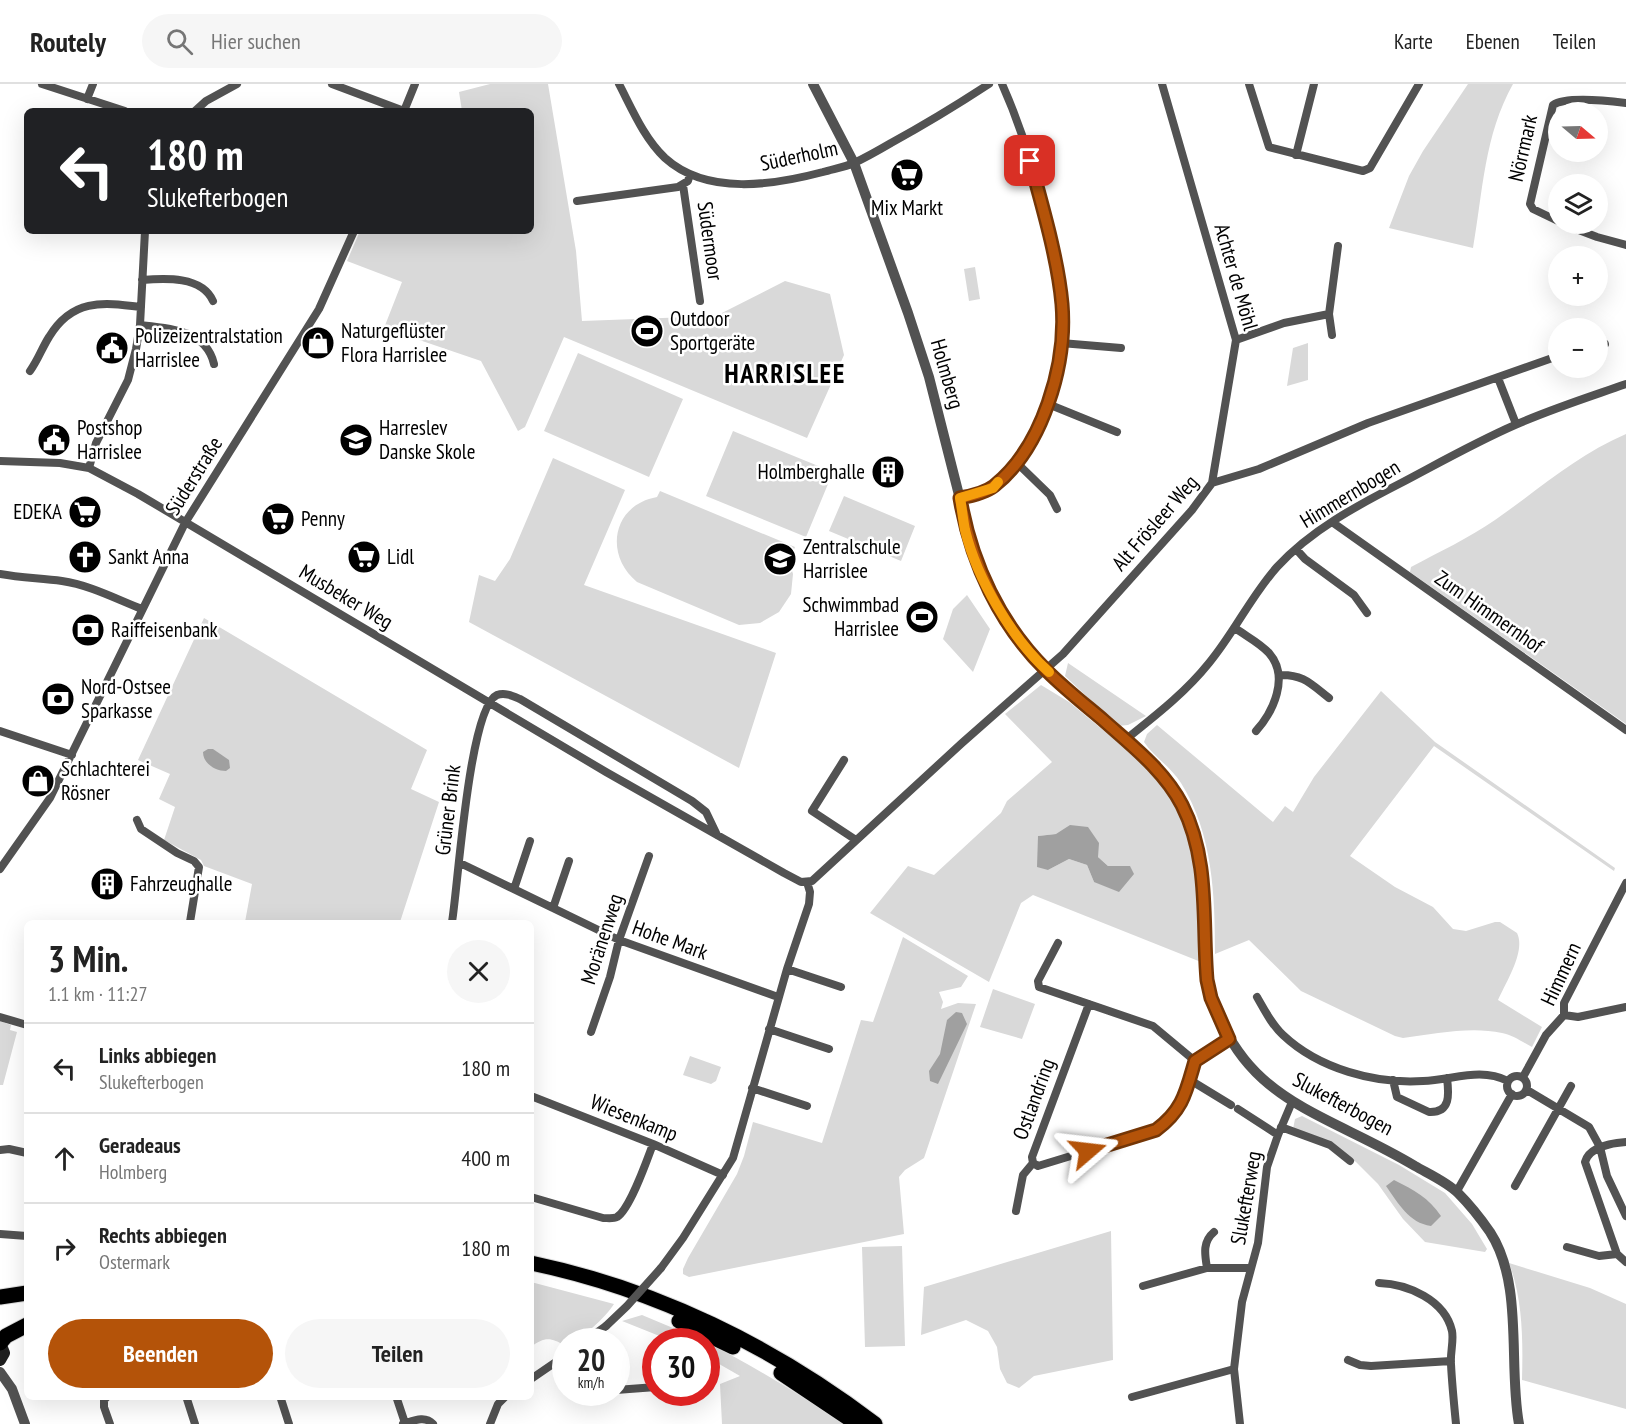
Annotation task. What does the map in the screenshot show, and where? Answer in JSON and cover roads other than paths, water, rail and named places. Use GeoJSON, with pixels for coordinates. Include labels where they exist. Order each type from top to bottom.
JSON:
{"type":"FeatureCollection","features":[{"type":"Feature","properties":{"kind":"highway"},"geometry":{"type":"LineString","coordinates":[[534,1264],[570,1272],[640,1294],[715,1326],[814,1381],[875,1424]]}},
{"type":"Feature","properties":{"kind":"highway"},"geometry":{"type":"LineString","coordinates":[[534,1274],[636,1304],[708,1334],[787,1376],[858,1424]]}},
{"type":"Feature","properties":{"kind":"highway"},"geometry":{"type":"LineString","coordinates":[[0,1287],[24,1283]]}},
{"type":"Feature","properties":{"kind":"highway"},"geometry":{"type":"LineString","coordinates":[[0,1298],[24,1294]]}},
{"type":"Feature","properties":{"kind":"highway"},"geometry":{"type":"LineString","coordinates":[[0,1343],[6,1336],[24,1327]]}},
{"type":"Feature","properties":{"kind":"main road"},"geometry":{"type":"LineString","coordinates":[[0,1343],[4,1353],[0,1360]]}},
{"type":"Feature","properties":{"kind":"street"},"geometry":{"type":"LineString","coordinates":[[42,84],[116,108]]}},
{"type":"Feature","properties":{"kind":"street"},"geometry":{"type":"LineString","coordinates":[[87,99],[93,84]]}},
{"type":"Feature","properties":{"kind":"street"},"geometry":{"type":"LineString","coordinates":[[198,108],[206,101],[237,84]]}},
{"type":"Feature","properties":{"kind":"street"},"geometry":{"type":"LineString","coordinates":[[332,84],[396,108]]}},
{"type":"Feature","properties":{"kind":"street"},"geometry":{"type":"LineString","coordinates":[[405,108],[415,84]]}},
{"type":"Feature","properties":{"kind":"street","name":"Süderholm"},"geometry":{"type":"LineString","coordinates":[[619,84],[650,140],[666,158],[690,174],[727,183],[766,183],[810,176],[854,163],[933,120],[989,84]]}},
{"type":"Feature","properties":{"kind":"street","name":"Holmberg"},"geometry":{"type":"LineString","coordinates":[[813,84],[854,163],[929,377],[960,498],[965,531],[978,568],[995,602],[1021,640],[1046,670]]}},
{"type":"Feature","properties":{"kind":"street"},"geometry":{"type":"LineString","coordinates":[[960,498],[993,488],[1016,462],[1035,433],[1048,404],[1061,343],[1062,304],[1044,211],[1019,120],[1002,84]]}},
{"type":"Feature","properties":{"kind":"street","name":"Achter de Möhl"},"geometry":{"type":"LineString","coordinates":[[1161,84],[1236,340],[1212,483]]}},
{"type":"Feature","properties":{"kind":"street"},"geometry":{"type":"LineString","coordinates":[[1249,84],[1267,145],[1271,148],[1367,171],[1419,84]]}},
{"type":"Feature","properties":{"kind":"street"},"geometry":{"type":"LineString","coordinates":[[1296,155],[1314,84]]}},
{"type":"Feature","properties":{"kind":"street","name":"Nörrmark"},"geometry":{"type":"LineString","coordinates":[[1548,216],[1530,204],[1553,105],[1557,102],[1581,101],[1626,103]]}},
{"type":"Feature","properties":{"kind":"street","name":"Südermoor"},"geometry":{"type":"LineString","coordinates":[[577,201],[683,185],[688,181],[690,174]]}},
{"type":"Feature","properties":{"kind":"street","name":"Südermoor"},"geometry":{"type":"LineString","coordinates":[[683,185],[700,301]]}},
{"type":"Feature","properties":{"kind":"street"},"geometry":{"type":"LineString","coordinates":[[89,468],[96,443],[128,380],[140,325],[145,234]]}},
{"type":"Feature","properties":{"kind":"street","name":"Süderstraße"},"geometry":{"type":"LineString","coordinates":[[0,870],[50,798],[185,522],[315,317],[353,234]]}},
{"type":"Feature","properties":{"kind":"street"},"geometry":{"type":"LineString","coordinates":[[1589,234],[1626,245]]}},
{"type":"Feature","properties":{"kind":"street"},"geometry":{"type":"LineString","coordinates":[[1332,335],[1329,314],[1338,246]]}},
{"type":"Feature","properties":{"kind":"street"},"geometry":{"type":"LineString","coordinates":[[142,280],[185,281],[210,294],[213,301]]}},
{"type":"Feature","properties":{"kind":"street"},"geometry":{"type":"LineString","coordinates":[[30,371],[49,337],[73,310],[96,303],[141,307]]}},
{"type":"Feature","properties":{"kind":"street"},"geometry":{"type":"LineString","coordinates":[[1236,340],[1284,323],[1329,314]]}},
{"type":"Feature","properties":{"kind":"street"},"geometry":{"type":"LineString","coordinates":[[140,325],[184,331],[206,345],[212,354],[214,364]]}},
{"type":"Feature","properties":{"kind":"street"},"geometry":{"type":"LineString","coordinates":[[1061,343],[1121,348]]}},
{"type":"Feature","properties":{"kind":"street","name":"Alt Frösleer Weg"},"geometry":{"type":"LineString","coordinates":[[807,882],[818,876],[955,748],[1063,654],[1192,510],[1212,483],[1259,469],[1368,423],[1548,360]]}},
{"type":"Feature","properties":{"kind":"street"},"geometry":{"type":"LineString","coordinates":[[1498,378],[1516,424]]}},
{"type":"Feature","properties":{"kind":"street","name":"Himmernbogen"},"geometry":{"type":"LineString","coordinates":[[1125,740],[1191,684],[1235,628],[1264,583],[1296,549],[1332,522],[1379,494],[1516,424],[1626,384]]}},
{"type":"Feature","properties":{"kind":"street"},"geometry":{"type":"LineString","coordinates":[[1048,404],[1117,432]]}},
{"type":"Feature","properties":{"kind":"street","name":"Musbeker Weg"},"geometry":{"type":"LineString","coordinates":[[0,461],[60,463],[89,468],[138,494],[489,703],[717,835],[801,882],[807,882]]}},
{"type":"Feature","properties":{"kind":"street"},"geometry":{"type":"LineString","coordinates":[[1016,462],[1050,495],[1057,509]]}},
{"type":"Feature","properties":{"kind":"street","name":"Zum Himmernhof"},"geometry":{"type":"LineString","coordinates":[[1332,522],[1626,730]]}},
{"type":"Feature","properties":{"kind":"street"},"geometry":{"type":"LineString","coordinates":[[1296,549],[1305,559],[1354,595],[1367,613]]}},
{"type":"Feature","properties":{"kind":"street"},"geometry":{"type":"LineString","coordinates":[[0,574],[62,581],[91,588],[142,609]]}},
{"type":"Feature","properties":{"kind":"street"},"geometry":{"type":"LineString","coordinates":[[1235,628],[1270,654],[1279,675],[1279,685],[1269,714],[1256,731]]}},
{"type":"Feature","properties":{"kind":"street","name":"Slukefterbogen"},"geometry":{"type":"LineString","coordinates":[[1046,670],[1160,772],[1182,804],[1194,832],[1200,855],[1207,980],[1211,998],[1229,1039],[1245,1062],[1269,1085],[1305,1110],[1382,1146],[1457,1191],[1490,1232],[1507,1278],[1513,1325],[1515,1398],[1519,1424]]}},
{"type":"Feature","properties":{"kind":"street"},"geometry":{"type":"LineString","coordinates":[[1279,675],[1304,678],[1329,698]]}},
{"type":"Feature","properties":{"kind":"street"},"geometry":{"type":"LineString","coordinates":[[489,703],[497,695],[507,694],[520,699],[692,801],[706,812],[717,835]]}},
{"type":"Feature","properties":{"kind":"street","name":"Grüner Brink"},"geometry":{"type":"LineString","coordinates":[[452,920],[469,779],[476,741],[489,703]]}},
{"type":"Feature","properties":{"kind":"street"},"geometry":{"type":"LineString","coordinates":[[0,731],[72,755]]}},
{"type":"Feature","properties":{"kind":"street"},"geometry":{"type":"LineString","coordinates":[[844,760],[812,811],[856,840]]}},
{"type":"Feature","properties":{"kind":"street"},"geometry":{"type":"LineString","coordinates":[[137,820],[141,829],[177,853],[194,861],[199,867],[190,920]]}},
{"type":"Feature","properties":{"kind":"street"},"geometry":{"type":"LineString","coordinates":[[514,889],[530,841]]}},
{"type":"Feature","properties":{"kind":"street","name":"Moränenweg"},"geometry":{"type":"LineString","coordinates":[[591,1032],[610,977],[619,940],[649,856]]}},
{"type":"Feature","properties":{"kind":"street"},"geometry":{"type":"LineString","coordinates":[[553,908],[569,861]]}},
{"type":"Feature","properties":{"kind":"street","name":"Hohe Mark"},"geometry":{"type":"LineString","coordinates":[[460,863],[619,940],[778,997]]}},
{"type":"Feature","properties":{"kind":"street"},"geometry":{"type":"LineString","coordinates":[[603,1328],[627,1306],[661,1268],[683,1238],[733,1158],[778,997],[808,904],[810,892],[807,882]]}},
{"type":"Feature","properties":{"kind":"street","name":"Himmern"},"geometry":{"type":"LineString","coordinates":[[1523,1077],[1546,1035],[1563,1015],[1564,1003],[1625,889]]}},
{"type":"Feature","properties":{"kind":"street"},"geometry":{"type":"LineString","coordinates":[[1058,943],[1038,981],[1039,987],[1153,1026],[1195,1061],[1229,1039]]}},
{"type":"Feature","properties":{"kind":"street"},"geometry":{"type":"LineString","coordinates":[[787,969],[841,987]]}},
{"type":"Feature","properties":{"kind":"street"},"geometry":{"type":"LineString","coordinates":[[1257,997],[1273,1024],[1282,1034],[1329,1064],[1349,1071],[1393,1080],[1424,1081],[1483,1073],[1499,1076],[1508,1081]]}},
{"type":"Feature","properties":{"kind":"street","name":"Ostlandring"},"geometry":{"type":"LineString","coordinates":[[1089,1004],[1032,1157],[1033,1163],[1038,1166],[1156,1130],[1182,1104],[1195,1061]]}},
{"type":"Feature","properties":{"kind":"street"},"geometry":{"type":"LineString","coordinates":[[1563,1015],[1578,1017],[1626,1007]]}},
{"type":"Feature","properties":{"kind":"street"},"geometry":{"type":"LineString","coordinates":[[0,1017],[24,1024]]}},
{"type":"Feature","properties":{"kind":"street"},"geometry":{"type":"LineString","coordinates":[[769,1029],[829,1048]]}},
{"type":"Feature","properties":{"kind":"street"},"geometry":{"type":"LineString","coordinates":[[1508,1081],[1517,1075],[1523,1077],[1527,1083],[1527,1090]]}},
{"type":"Feature","properties":{"kind":"street"},"geometry":{"type":"LineString","coordinates":[[1393,1080],[1397,1096],[1429,1112],[1435,1112],[1445,1106],[1448,1101],[1447,1078]]}},
{"type":"Feature","properties":{"kind":"street","name":"Slukefterweg"},"geometry":{"type":"LineString","coordinates":[[1190,1080],[1279,1131],[1330,1145],[1350,1161]]}},
{"type":"Feature","properties":{"kind":"street"},"geometry":{"type":"LineString","coordinates":[[1508,1081],[1508,1088],[1512,1094],[1519,1095],[1527,1090]]}},
{"type":"Feature","properties":{"kind":"street"},"geometry":{"type":"LineString","coordinates":[[1515,1186],[1571,1086]]}},
{"type":"Feature","properties":{"kind":"street"},"geometry":{"type":"LineString","coordinates":[[752,1088],[807,1106]]}},
{"type":"Feature","properties":{"kind":"street"},"geometry":{"type":"LineString","coordinates":[[1527,1090],[1589,1127],[1600,1147],[1607,1176],[1626,1216]]}},
{"type":"Feature","properties":{"kind":"street"},"geometry":{"type":"LineString","coordinates":[[1457,1191],[1512,1094]]}},
{"type":"Feature","properties":{"kind":"street","name":"Wiesenkamp"},"geometry":{"type":"LineString","coordinates":[[534,1097],[653,1144],[723,1175]]}},
{"type":"Feature","properties":{"kind":"street","name":"Slukefterweg"},"geometry":{"type":"LineString","coordinates":[[1240,1424],[1233,1381],[1242,1302],[1258,1243],[1267,1167],[1292,1102]]}},
{"type":"Feature","properties":{"kind":"street"},"geometry":{"type":"LineString","coordinates":[[1626,1142],[1600,1147],[1586,1157],[1585,1167],[1617,1254],[1626,1262]]}},
{"type":"Feature","properties":{"kind":"street"},"geometry":{"type":"LineString","coordinates":[[534,1198],[612,1219],[618,1216],[631,1196],[653,1144]]}},
{"type":"Feature","properties":{"kind":"street"},"geometry":{"type":"LineString","coordinates":[[0,1150],[9,1149],[24,1152]]}},
{"type":"Feature","properties":{"kind":"street"},"geometry":{"type":"LineString","coordinates":[[1016,1211],[1023,1175],[1033,1163]]}},
{"type":"Feature","properties":{"kind":"street","name":"Slukefterweg"},"geometry":{"type":"LineString","coordinates":[[1207,1269],[1205,1248],[1209,1236],[1214,1232]]}},
{"type":"Feature","properties":{"kind":"street"},"geometry":{"type":"LineString","coordinates":[[0,1234],[24,1236]]}},
{"type":"Feature","properties":{"kind":"street"},"geometry":{"type":"LineString","coordinates":[[1567,1247],[1599,1256],[1617,1254]]}},
{"type":"Feature","properties":{"kind":"street","name":"Slukefterweg"},"geometry":{"type":"LineString","coordinates":[[1143,1286],[1207,1269],[1251,1268]]}},
{"type":"Feature","properties":{"kind":"street"},"geometry":{"type":"LineString","coordinates":[[1379,1283],[1391,1284],[1425,1296],[1435,1303],[1448,1322],[1452,1333],[1451,1360],[1456,1424]]}},
{"type":"Feature","properties":{"kind":"street"},"geometry":{"type":"LineString","coordinates":[[1348,1360],[1360,1365],[1371,1366],[1451,1360]]}},
{"type":"Feature","properties":{"kind":"street"},"geometry":{"type":"LineString","coordinates":[[534,1377],[552,1365]]}},
{"type":"Feature","properties":{"kind":"street"},"geometry":{"type":"LineString","coordinates":[[1132,1397],[1234,1369]]}},
{"type":"Feature","properties":{"kind":"street"},"geometry":{"type":"LineString","coordinates":[[0,1372],[12,1389],[25,1424]]}},
{"type":"Feature","properties":{"kind":"street"},"geometry":{"type":"LineString","coordinates":[[104,1400],[110,1424]]}},
{"type":"Feature","properties":{"kind":"street"},"geometry":{"type":"LineString","coordinates":[[187,1400],[195,1424]]}},
{"type":"Feature","properties":{"kind":"street"},"geometry":{"type":"LineString","coordinates":[[281,1400],[289,1424]]}},
{"type":"Feature","properties":{"kind":"street"},"geometry":{"type":"LineString","coordinates":[[397,1400],[404,1424],[422,1419],[432,1422]]}},
{"type":"Feature","properties":{"kind":"street"},"geometry":{"type":"LineString","coordinates":[[490,1424],[502,1400]]}},
{"type":"Feature","properties":{"kind":"place","name":"Mix Markt"},"geometry":{"type":"Point","coordinates":[907,175]}},
{"type":"Feature","properties":{"kind":"place","name":"Outdoor Sportgeräte"},"geometry":{"type":"Point","coordinates":[647,331]}},
{"type":"Feature","properties":{"kind":"place","name":"Naturgeflüster Flora Harrislee"},"geometry":{"type":"Point","coordinates":[318,343]}},
{"type":"Feature","properties":{"kind":"place","name":"Polizeizentralstation Harrislee"},"geometry":{"type":"Point","coordinates":[112,348]}},
{"type":"Feature","properties":{"kind":"place","name":"Postshop Harrislee"},"geometry":{"type":"Point","coordinates":[54,440]}},
{"type":"Feature","properties":{"kind":"place","name":"Harreslev Danske Skole"},"geometry":{"type":"Point","coordinates":[356,440]}},
{"type":"Feature","properties":{"kind":"place","name":"Holmberghalle"},"geometry":{"type":"Point","coordinates":[888,472]}},
{"type":"Feature","properties":{"kind":"place","name":"EDEKA"},"geometry":{"type":"Point","coordinates":[85,512]}},
{"type":"Feature","properties":{"kind":"place","name":"Penny"},"geometry":{"type":"Point","coordinates":[278,519]}},
{"type":"Feature","properties":{"kind":"place","name":"Sankt Anna"},"geometry":{"type":"Point","coordinates":[85,557]}},
{"type":"Feature","properties":{"kind":"place","name":"Lidl"},"geometry":{"type":"Point","coordinates":[364,557]}},
{"type":"Feature","properties":{"kind":"place","name":"Zentralschule Harrislee"},"geometry":{"type":"Point","coordinates":[780,559]}},
{"type":"Feature","properties":{"kind":"place","name":"Schwimmbad Harrislee"},"geometry":{"type":"Point","coordinates":[922,617]}},
{"type":"Feature","properties":{"kind":"place","name":"Raiffeisenbank"},"geometry":{"type":"Point","coordinates":[88,630]}},
{"type":"Feature","properties":{"kind":"place","name":"Nord-Ostsee Sparkasse"},"geometry":{"type":"Point","coordinates":[58,699]}},
{"type":"Feature","properties":{"kind":"place","name":"Schlachterei Rösner"},"geometry":{"type":"Point","coordinates":[38,781]}},
{"type":"Feature","properties":{"kind":"place","name":"Fahrzeughalle"},"geometry":{"type":"Point","coordinates":[107,884]}},
{"type":"Feature","properties":{"kind":"district","name":"HARRISLEE"},"geometry":{"type":"Point","coordinates":[785,374]}}]}
